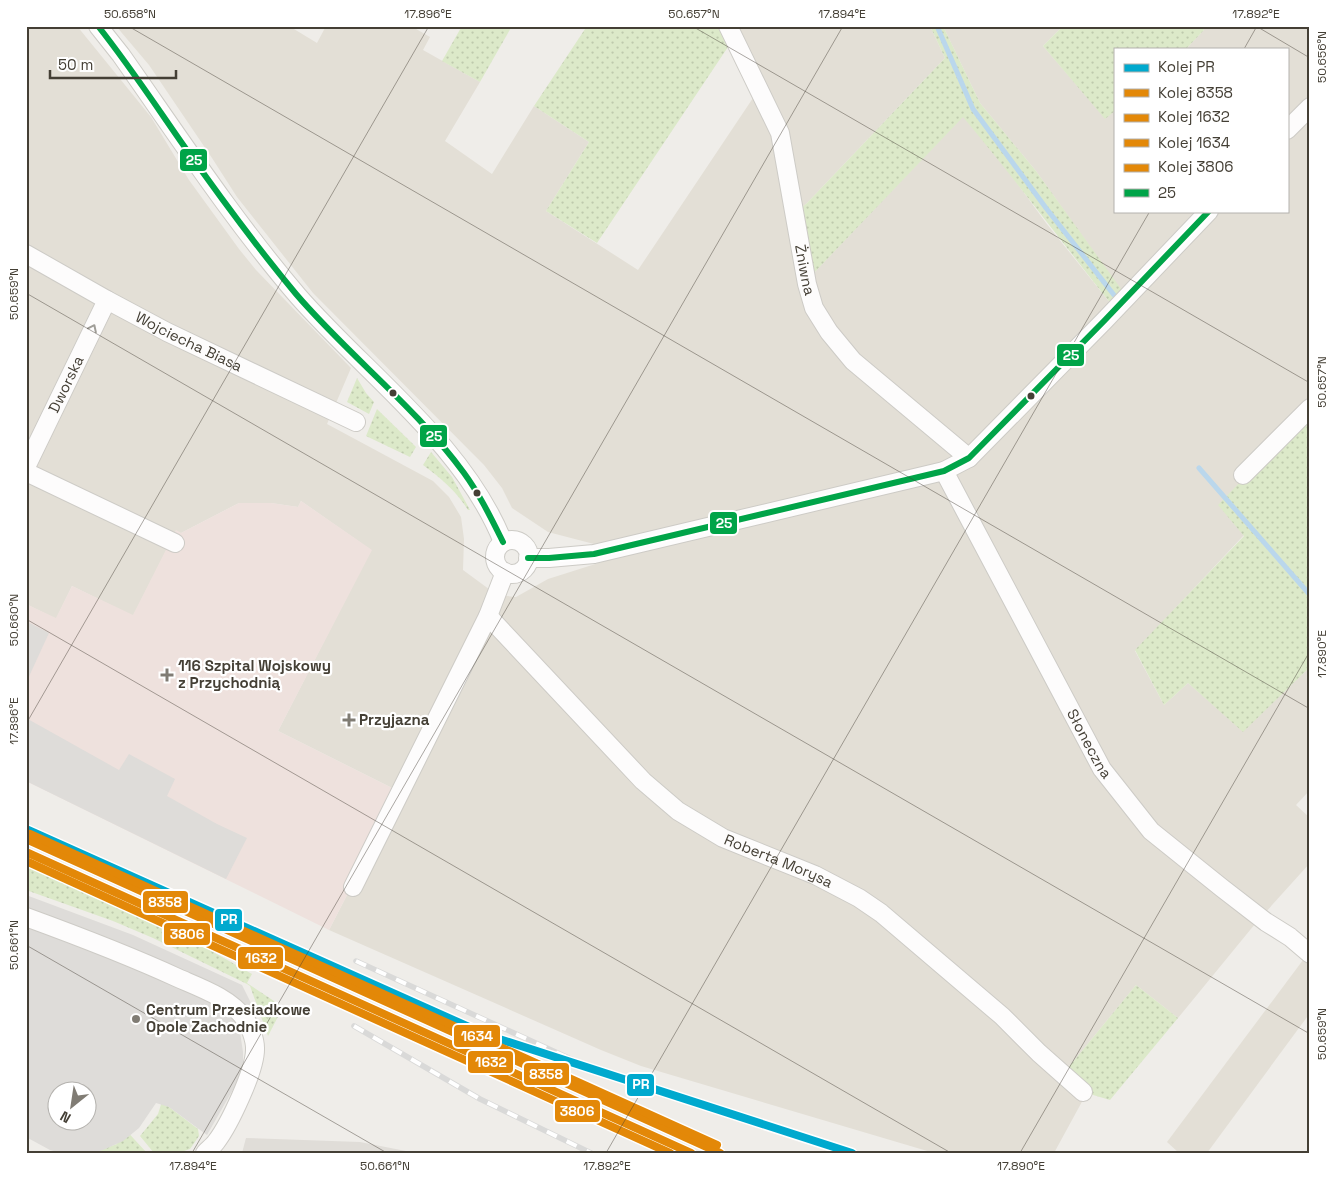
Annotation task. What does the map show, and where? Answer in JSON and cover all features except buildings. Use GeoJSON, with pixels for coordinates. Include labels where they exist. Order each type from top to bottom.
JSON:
{"type":"FeatureCollection","features":[{"type":"Feature","properties":{"kind":"street"},"geometry":{"type":"LineString","coordinates":[[98,26],[121,54],[251,238],[276,270],[319,319],[428,430],[466,473],[484,502],[503,542]]}},
{"type":"Feature","properties":{"kind":"street","name":"Żniwna"},"geometry":{"type":"LineString","coordinates":[[728,26],[780,133],[807,284],[814,308],[829,332],[853,361],[968,458]]}},
{"type":"Feature","properties":{"kind":"street"},"geometry":{"type":"LineString","coordinates":[[1288,129],[1310,107]]}},
{"type":"Feature","properties":{"kind":"street"},"geometry":{"type":"LineString","coordinates":[[528,558],[594,554],[944,471],[968,458],[1104,321],[1208,212]]}},
{"type":"Feature","properties":{"kind":"street","name":"Wojciecha Biasa"},"geometry":{"type":"LineString","coordinates":[[26,254],[167,332],[356,422]]}},
{"type":"Feature","properties":{"kind":"street","name":"Dworska"},"geometry":{"type":"LineString","coordinates":[[26,467],[107,300]]}},
{"type":"Feature","properties":{"kind":"street"},"geometry":{"type":"LineString","coordinates":[[1243,475],[1310,408]]}},
{"type":"Feature","properties":{"kind":"street","name":"Słoneczna"},"geometry":{"type":"LineString","coordinates":[[944,471],[1102,769],[1150,831],[1310,954]]}},
{"type":"Feature","properties":{"kind":"street"},"geometry":{"type":"LineString","coordinates":[[26,472],[175,543]]}},
{"type":"Feature","properties":{"kind":"street"},"geometry":{"type":"LineString","coordinates":[[513,540],[519,541],[526,548],[528,558],[527,563],[520,571],[515,573],[505,572],[497,565],[495,555],[496,550],[503,542],[513,540]]}},
{"type":"Feature","properties":{"kind":"street"},"geometry":{"type":"LineString","coordinates":[[353,887],[488,616],[505,572]]}},
{"type":"Feature","properties":{"kind":"street","name":"Roberta Morysa"},"geometry":{"type":"LineString","coordinates":[[488,616],[643,781],[678,811],[723,838],[815,875],[859,898],[881,913],[1002,1016],[1039,1054],[1083,1092]]}},
{"type":"Feature","properties":{"kind":"street"},"geometry":{"type":"LineString","coordinates":[[26,918],[126,954],[214,994],[234,1007],[247,1020],[255,1047],[252,1066],[240,1098],[212,1149]]}},
{"type":"Feature","properties":{"kind":"shaded area"},"geometry":{"type":"Polygon","coordinates":[[[26,26],[77,26],[151,117],[189,180],[239,249],[256,270],[351,368],[327,424],[433,481],[449,497],[461,517],[464,539],[463,570],[497,595],[516,597],[548,579],[728,522],[594,544],[548,532],[512,508],[502,488],[484,465],[313,293],[237,197],[149,65],[116,26],[289,26],[317,43],[326,26],[411,26],[430,37],[423,50],[480,82],[445,141],[492,174],[534,106],[589,142],[546,211],[638,270],[755,95],[732,26],[930,26],[945,58],[807,203],[795,213],[809,278],[963,116],[1003,164],[1046,223],[1115,309],[1126,297],[1036,171],[980,103],[943,26],[1063,26],[1043,46],[1105,118],[1114,112],[1114,212],[1288,212],[1288,48],[1187,48],[1204,30],[1202,26],[1310,26],[1310,409],[1244,535],[1135,651],[1164,705],[1188,683],[1243,731],[1310,667],[1310,790],[1296,805],[1310,818],[1310,863],[1255,924],[1178,1018],[1136,985],[1063,1074],[1084,1098],[1054,1153],[934,1153],[641,1066],[329,930],[400,792],[278,731],[371,550],[301,501],[298,507],[271,503],[239,503],[181,533],[176,531],[133,616],[72,586],[56,619],[26,604],[26,26]],[[860,889],[966,985],[910,925],[860,889]]]}},
{"type":"Feature","properties":{"kind":"shaded area","name":"116 Szpital Wojskowy z Przychodnią"},"geometry":{"type":"Polygon","coordinates":[[[301,501],[372,550],[278,731],[400,792],[329,930],[26,781],[26,604],[56,618],[72,586],[133,615],[176,530],[181,533],[239,503],[271,503],[298,507],[301,501]]]}},
{"type":"Feature","properties":{"kind":"shaded area"},"geometry":{"type":"Polygon","coordinates":[[[26,621],[49,633],[26,683],[26,621]]]}},
{"type":"Feature","properties":{"kind":"shaded area"},"geometry":{"type":"Polygon","coordinates":[[[26,718],[119,770],[129,754],[175,779],[167,796],[217,824],[247,838],[226,879],[26,781],[26,718]]]}},
{"type":"Feature","properties":{"kind":"shaded area","name":"Centrum Przesiadkowe Opole Zachodnie"},"geometry":{"type":"Polygon","coordinates":[[[26,895],[133,935],[242,985],[255,1011],[236,1027],[240,1032],[243,1052],[239,1079],[207,1135],[169,1107],[156,1103],[139,1128],[123,1141],[103,1150],[92,1153],[61,1153],[50,1150],[26,1137],[26,895]]]}},
{"type":"Feature","properties":{"kind":"shaded area"},"geometry":{"type":"Polygon","coordinates":[[[1303,960],[1310,966],[1310,1013],[1207,1153],[1179,1153],[1167,1142],[1303,960]]]}},
{"type":"Feature","properties":{"kind":"shaded area"},"geometry":{"type":"Polygon","coordinates":[[[246,1138],[360,1142],[416,1153],[242,1153],[246,1138]]]}},
{"type":"Feature","properties":{"kind":"green space"},"geometry":{"type":"Polygon","coordinates":[[[462,26],[512,26],[480,82],[442,61],[462,26]]]}},
{"type":"Feature","properties":{"kind":"green space"},"geometry":{"type":"Polygon","coordinates":[[[587,26],[720,26],[730,44],[597,243],[546,211],[589,142],[534,106],[587,26]]]}},
{"type":"Feature","properties":{"kind":"green space"},"geometry":{"type":"Polygon","coordinates":[[[930,26],[943,26],[980,103],[1036,171],[1127,297],[1115,309],[963,117],[809,278],[795,213],[807,203],[945,58],[930,26]]]}},
{"type":"Feature","properties":{"kind":"green space"},"geometry":{"type":"Polygon","coordinates":[[[1063,26],[1202,26],[1204,30],[1187,48],[1114,48],[1114,112],[1105,119],[1043,46],[1063,26]]]}},
{"type":"Feature","properties":{"kind":"green space"},"geometry":{"type":"Polygon","coordinates":[[[357,378],[374,402],[369,414],[347,402],[357,378]]]}},
{"type":"Feature","properties":{"kind":"green space"},"geometry":{"type":"Polygon","coordinates":[[[377,409],[416,447],[410,457],[366,436],[377,409]]]}},
{"type":"Feature","properties":{"kind":"green space"},"geometry":{"type":"Polygon","coordinates":[[[1310,409],[1310,667],[1243,732],[1188,683],[1164,705],[1135,650],[1244,536],[1218,505],[1310,409]]]}},
{"type":"Feature","properties":{"kind":"green space"},"geometry":{"type":"Polygon","coordinates":[[[431,452],[452,477],[470,510],[448,486],[423,465],[431,452]]]}},
{"type":"Feature","properties":{"kind":"green space"},"geometry":{"type":"Polygon","coordinates":[[[26,865],[192,940],[252,974],[247,983],[283,1007],[268,1036],[250,986],[153,938],[113,921],[26,890],[26,865]]]}},
{"type":"Feature","properties":{"kind":"green space"},"geometry":{"type":"Polygon","coordinates":[[[1136,985],[1178,1018],[1110,1100],[1083,1092],[1063,1074],[1136,985]]]}},
{"type":"Feature","properties":{"kind":"green space"},"geometry":{"type":"Polygon","coordinates":[[[163,1098],[169,1107],[198,1129],[199,1136],[190,1149],[178,1153],[154,1153],[140,1136],[158,1114],[163,1098]]]}},
{"type":"Feature","properties":{"kind":"green space"},"geometry":{"type":"Polygon","coordinates":[[[122,1126],[147,1153],[92,1153],[117,1144],[122,1126]]]}},
{"type":"Feature","properties":{"kind":"waterway"},"geometry":{"type":"LineString","coordinates":[[937,26],[973,109],[1046,208],[1114,295]]}},
{"type":"Feature","properties":{"kind":"waterway"},"geometry":{"type":"LineString","coordinates":[[1199,468],[1310,595]]}},
{"type":"Feature","properties":{"kind":"railway"},"geometry":{"type":"LineString","coordinates":[[26,858],[191,932],[231,953]]}},
{"type":"Feature","properties":{"kind":"railway"},"geometry":{"type":"LineString","coordinates":[[356,961],[597,1071]]}},
{"type":"Feature","properties":{"kind":"railway"},"geometry":{"type":"LineString","coordinates":[[354,1026],[480,1099],[591,1153]]}},
{"type":"Feature","properties":{"kind":"rail line","name":"PR"},"geometry":{"type":"LineString","coordinates":[[26,829],[487,1035],[852,1153]]}},
{"type":"Feature","properties":{"kind":"rail line","name":"1634"},"geometry":{"type":"LineString","coordinates":[[30,834],[717,1145]]}},
{"type":"Feature","properties":{"kind":"rail line","name":"8358"},"geometry":{"type":"LineString","coordinates":[[26,839],[720,1153]]}},
{"type":"Feature","properties":{"kind":"rail line","name":"1632"},"geometry":{"type":"LineString","coordinates":[[26,852],[691,1153]]}},
{"type":"Feature","properties":{"kind":"rail line","name":"3806"},"geometry":{"type":"LineString","coordinates":[[26,861],[670,1153]]}},
{"type":"Feature","properties":{"kind":"transit line","name":"25"},"geometry":{"type":"LineString","coordinates":[[98,26],[252,240],[281,276],[316,317],[425,425],[464,473],[485,507],[503,542]]}},
{"type":"Feature","properties":{"kind":"transit line","name":"25"},"geometry":{"type":"LineString","coordinates":[[528,558],[594,554],[944,471],[969,458],[1208,212]]}},
{"type":"Feature","properties":{"kind":"place","name":"116 Szpital Wojskowy z Przychodnią"},"geometry":{"type":"Point","coordinates":[167,675]}},
{"type":"Feature","properties":{"kind":"place","name":"Przyjazna"},"geometry":{"type":"Point","coordinates":[349,720]}},
{"type":"Feature","properties":{"kind":"place","name":"Centrum Przesiadkowe Opole Zachodnie"},"geometry":{"type":"Point","coordinates":[136,1019]}}]}
